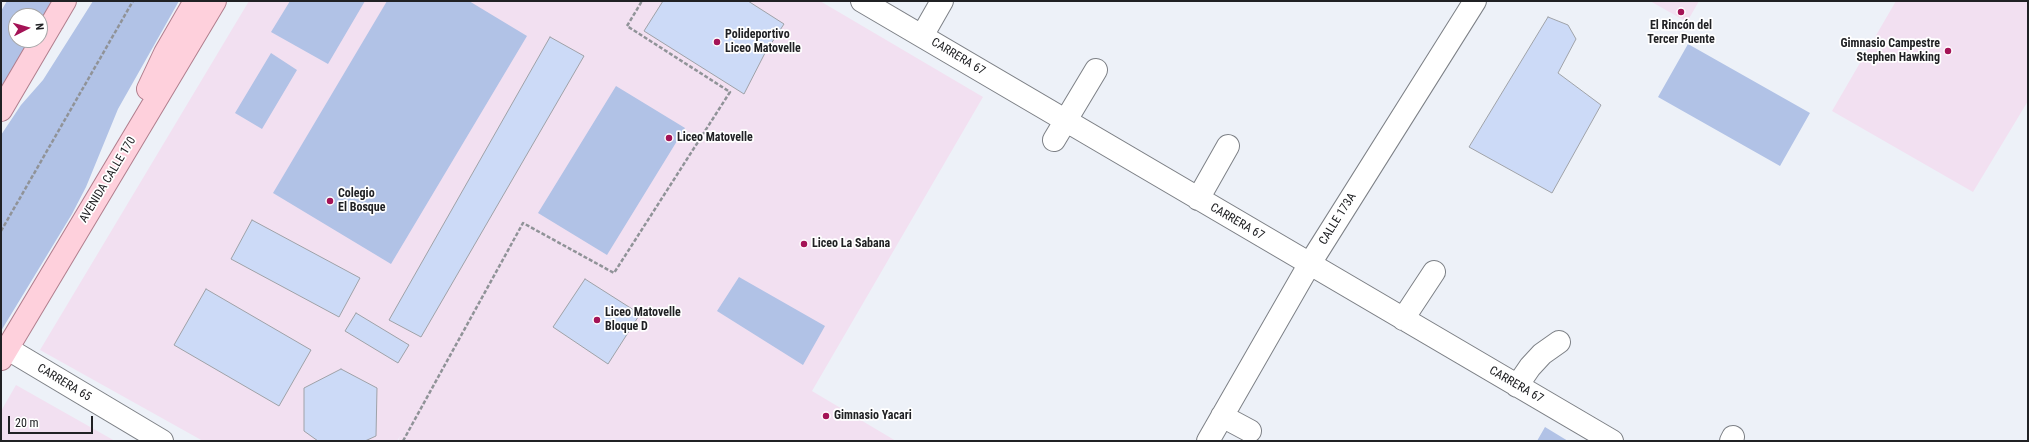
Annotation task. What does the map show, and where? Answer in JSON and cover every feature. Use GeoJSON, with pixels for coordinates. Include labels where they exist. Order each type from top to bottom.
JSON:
{"type":"FeatureCollection","features":[{"type":"Feature","properties":{"kind":"main road"},"geometry":{"type":"LineString","coordinates":[[1,110],[65,1]]}},
{"type":"Feature","properties":{"kind":"main road"},"geometry":{"type":"LineString","coordinates":[[98,197],[165,53],[195,1]]}},
{"type":"Feature","properties":{"kind":"main road","name":"AVENIDA CALLE 170"},"geometry":{"type":"LineString","coordinates":[[4,354],[215,1]]}},
{"type":"Feature","properties":{"kind":"street","name":"CARRERA 67"},"geometry":{"type":"LineString","coordinates":[[862,1],[1309,265],[1612,441]]}},
{"type":"Feature","properties":{"kind":"street"},"geometry":{"type":"LineString","coordinates":[[922,36],[942,1]]}},
{"type":"Feature","properties":{"kind":"street","name":"CALLE 173A"},"geometry":{"type":"LineString","coordinates":[[1208,441],[1309,265],[1475,1]]}},
{"type":"Feature","properties":{"kind":"street"},"geometry":{"type":"LineString","coordinates":[[1054,140],[1096,70]]}},
{"type":"Feature","properties":{"kind":"street"},"geometry":{"type":"LineString","coordinates":[[1198,199],[1228,146]]}},
{"type":"Feature","properties":{"kind":"street"},"geometry":{"type":"LineString","coordinates":[[1403,319],[1434,272]]}},
{"type":"Feature","properties":{"kind":"street"},"geometry":{"type":"LineString","coordinates":[[1518,386],[1530,367],[1542,354],[1560,342]]}},
{"type":"Feature","properties":{"kind":"street","name":"CARRERA 65"},"geometry":{"type":"LineString","coordinates":[[4,354],[162,441]]}},
{"type":"Feature","properties":{"kind":"street"},"geometry":{"type":"LineString","coordinates":[[1222,416],[1250,431]]}},
{"type":"Feature","properties":{"kind":"path"},"geometry":{"type":"LineString","coordinates":[[1,231],[133,1]]}},
{"type":"Feature","properties":{"kind":"path"},"geometry":{"type":"LineString","coordinates":[[402,441],[523,223],[614,273],[730,92],[627,26],[642,1]]}},
{"type":"Feature","properties":{"kind":"shaded area"},"geometry":{"type":"Polygon","coordinates":[[[7,1],[54,1],[48,11],[48,8],[8,8],[8,48],[26,48],[1,91],[1,11],[7,1]]]}},
{"type":"Feature","properties":{"kind":"shaded area"},"geometry":{"type":"Polygon","coordinates":[[[93,1],[179,1],[118,109],[86,187],[72,214],[1,331],[1,135],[21,105],[43,80],[93,1]]]}},
{"type":"Feature","properties":{"kind":"shaded area"},"geometry":{"type":"Polygon","coordinates":[[[249,1],[820,1],[983,97],[812,391],[896,441],[398,441],[400,436],[397,441],[203,441],[40,350],[249,1]]]}},
{"type":"Feature","properties":{"kind":"shaded area"},"geometry":{"type":"Polygon","coordinates":[[[290,1],[365,1],[328,64],[271,32],[290,1]]]}},
{"type":"Feature","properties":{"kind":"shaded area"},"geometry":{"type":"Polygon","coordinates":[[[387,1],[469,1],[527,36],[391,264],[273,193],[387,1]]]}},
{"type":"Feature","properties":{"kind":"shaded area","name":"El Rincón del Tercer Puente"},"geometry":{"type":"Polygon","coordinates":[[[1650,1],[1699,1],[1687,22],[1650,1]]]}},
{"type":"Feature","properties":{"kind":"shaded area","name":"Gimnasio Campestre Stephen Hawking"},"geometry":{"type":"Polygon","coordinates":[[[1896,1],[2028,1],[2028,101],[1973,192],[1832,111],[1896,1]]]}},
{"type":"Feature","properties":{"kind":"shaded area"},"geometry":{"type":"Polygon","coordinates":[[[1688,44],[1810,113],[1780,166],[1658,97],[1688,44]]]}},
{"type":"Feature","properties":{"kind":"shaded area"},"geometry":{"type":"Polygon","coordinates":[[[271,53],[297,70],[262,129],[235,113],[271,53]]]}},
{"type":"Feature","properties":{"kind":"shaded area"},"geometry":{"type":"Polygon","coordinates":[[[616,86],[685,128],[607,255],[538,213],[616,86]]]}},
{"type":"Feature","properties":{"kind":"shaded area"},"geometry":{"type":"Polygon","coordinates":[[[739,277],[825,326],[803,365],[717,311],[739,277]]]}},
{"type":"Feature","properties":{"kind":"shaded area"},"geometry":{"type":"Polygon","coordinates":[[[16,385],[115,441],[1,441],[1,411],[16,385]]]}},
{"type":"Feature","properties":{"kind":"shaded area"},"geometry":{"type":"Polygon","coordinates":[[[1545,427],[1568,441],[1537,441],[1545,427]]]}},
{"type":"Feature","properties":{"kind":"building","name":"Polideportivo Liceo Matovelle"},"geometry":{"type":"Polygon","coordinates":[[[663,1],[748,1],[784,24],[765,53],[744,94],[644,31],[663,1]]]}},
{"type":"Feature","properties":{"kind":"building"},"geometry":{"type":"Polygon","coordinates":[[[1548,17],[1568,25],[1576,39],[1558,73],[1601,105],[1552,193],[1469,147],[1548,17]]]}},
{"type":"Feature","properties":{"kind":"building"},"geometry":{"type":"Polygon","coordinates":[[[550,37],[584,56],[421,337],[389,320],[550,37]]]}},
{"type":"Feature","properties":{"kind":"building"},"geometry":{"type":"Polygon","coordinates":[[[252,220],[360,278],[339,317],[231,259],[252,220]]]}},
{"type":"Feature","properties":{"kind":"building","name":"Liceo Matovelle Bloque D"},"geometry":{"type":"Polygon","coordinates":[[[585,279],[640,314],[608,364],[553,327],[585,279]]]}},
{"type":"Feature","properties":{"kind":"building"},"geometry":{"type":"Polygon","coordinates":[[[206,289],[311,350],[279,406],[174,345],[206,289]]]}},
{"type":"Feature","properties":{"kind":"building"},"geometry":{"type":"Polygon","coordinates":[[[356,313],[409,345],[398,363],[345,331],[356,313]]]}},
{"type":"Feature","properties":{"kind":"building"},"geometry":{"type":"Polygon","coordinates":[[[341,369],[377,388],[376,436],[365,441],[318,441],[304,431],[304,388],[341,369]]]}},
{"type":"Feature","properties":{"kind":"place","name":"El Rincón del Tercer Puente"},"geometry":{"type":"Point","coordinates":[1681,12]}},
{"type":"Feature","properties":{"kind":"place","name":"Polideportivo Liceo Matovelle"},"geometry":{"type":"Point","coordinates":[717,42]}},
{"type":"Feature","properties":{"kind":"place","name":"Gimnasio Campestre Stephen Hawking"},"geometry":{"type":"Point","coordinates":[1948,51]}},
{"type":"Feature","properties":{"kind":"place","name":"Liceo Matovelle"},"geometry":{"type":"Point","coordinates":[669,138]}},
{"type":"Feature","properties":{"kind":"place","name":"Colegio El Bosque"},"geometry":{"type":"Point","coordinates":[330,201]}},
{"type":"Feature","properties":{"kind":"place","name":"Liceo La Sabana"},"geometry":{"type":"Point","coordinates":[804,244]}},
{"type":"Feature","properties":{"kind":"place","name":"Liceo Matovelle Bloque D"},"geometry":{"type":"Point","coordinates":[597,320]}},
{"type":"Feature","properties":{"kind":"place","name":"Gimnasio Yacari"},"geometry":{"type":"Point","coordinates":[826,416]}}]}
